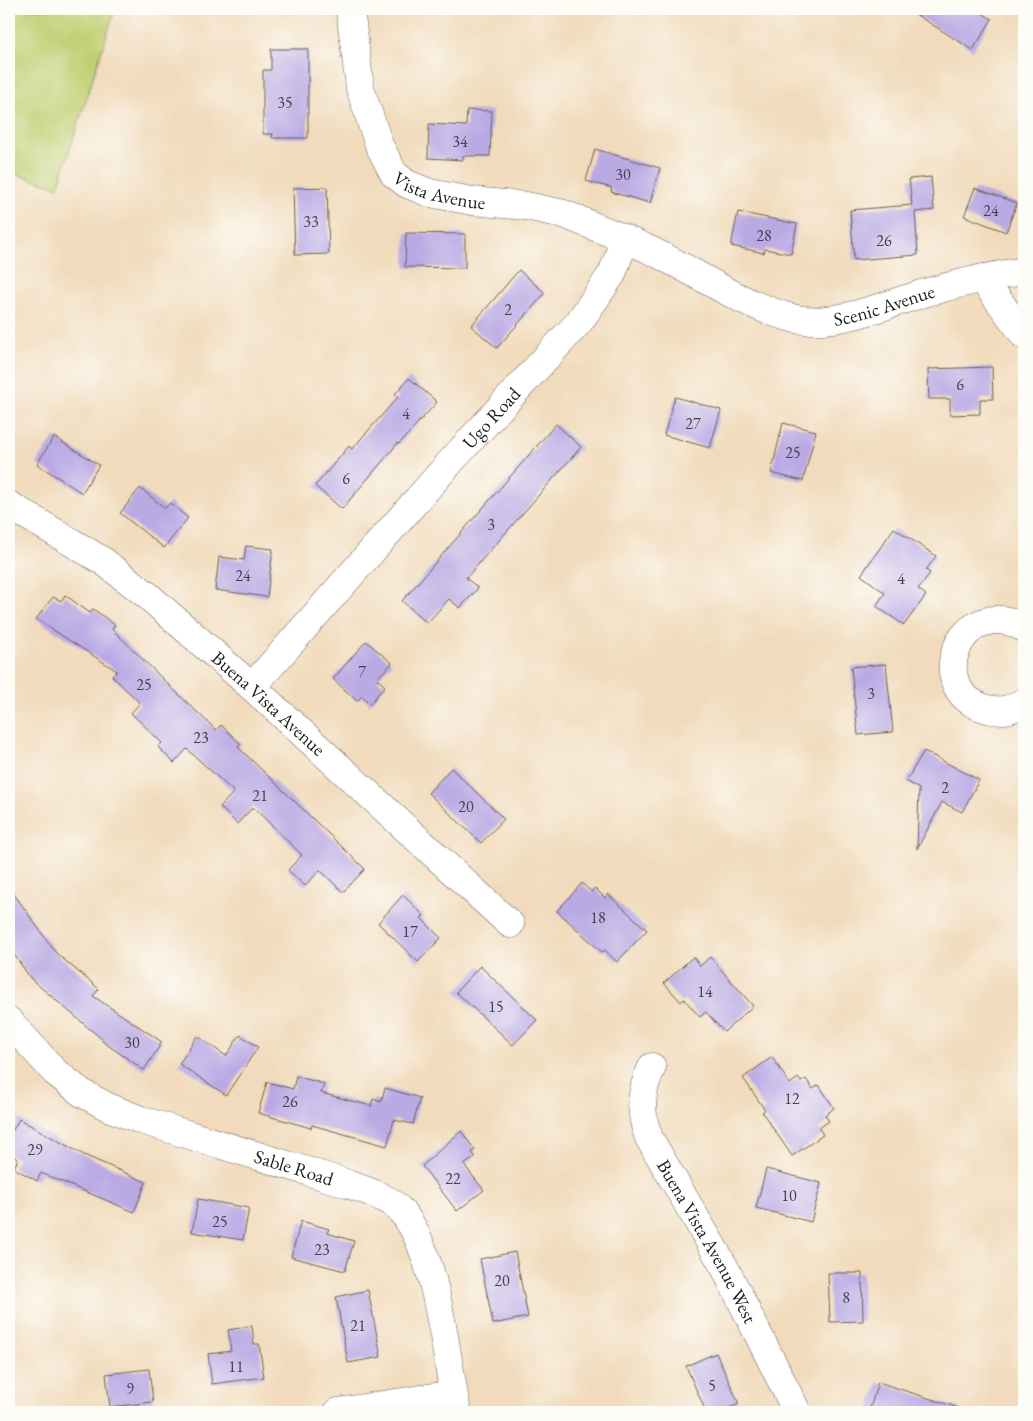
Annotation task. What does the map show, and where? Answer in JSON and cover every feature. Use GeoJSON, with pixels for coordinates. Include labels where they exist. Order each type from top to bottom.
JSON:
{"type":"FeatureCollection","features":[{"type":"Feature","properties":{"kind":"street","name":"Vista Avenue"},"geometry":{"type":"LineString","coordinates":[[350,9],[360,88],[379,145],[394,174],[407,184],[430,193],[526,206],[564,214],[625,239]]}},
{"type":"Feature","properties":{"kind":"street","name":"Scenic Avenue"},"geometry":{"type":"LineString","coordinates":[[625,239],[645,247],[744,301],[794,319],[832,319],[982,278],[1024,271]]}},
{"type":"Feature","properties":{"kind":"street","name":"Ugo Road"},"geometry":{"type":"LineString","coordinates":[[252,687],[448,465],[579,322],[612,274],[625,239]]}},
{"type":"Feature","properties":{"kind":"street"},"geometry":{"type":"LineString","coordinates":[[982,278],[1024,336]]}},
{"type":"Feature","properties":{"kind":"street","name":"Buena Vista Avenue"},"geometry":{"type":"LineString","coordinates":[[9,505],[103,561],[147,595],[252,687],[510,924]]}},
{"type":"Feature","properties":{"kind":"street"},"geometry":{"type":"LineString","coordinates":[[1024,628],[1011,622],[996,620],[974,626],[959,642],[952,664],[957,686],[965,697],[977,706],[997,711],[1011,709],[1024,702]]}},
{"type":"Feature","properties":{"kind":"street","name":"Sable Road"},"geometry":{"type":"LineString","coordinates":[[9,1021],[55,1072],[82,1092],[108,1107],[141,1120],[339,1181],[364,1190],[400,1210],[424,1250],[455,1403]]}},
{"type":"Feature","properties":{"kind":"street","name":"Buena Vista Avenue West"},"geometry":{"type":"LineString","coordinates":[[652,1067],[645,1082],[641,1099],[642,1120],[726,1268],[797,1412]]}},
{"type":"Feature","properties":{"kind":"street"},"geometry":{"type":"LineString","coordinates":[[338,1412],[455,1403]]}},
{"type":"Feature","properties":{"kind":"green space"},"geometry":{"type":"Polygon","coordinates":[[[9,9],[115,9],[58,187],[9,172],[9,9]]]}},
{"type":"Feature","properties":{"kind":"building"},"geometry":{"type":"Polygon","coordinates":[[[907,9],[975,9],[992,19],[973,50],[907,9]]]}},
{"type":"Feature","properties":{"kind":"building"},"geometry":{"type":"Polygon","coordinates":[[[271,49],[308,49],[308,138],[272,138],[273,134],[263,134],[263,70],[271,70],[271,49]]]}},
{"type":"Feature","properties":{"kind":"building"},"geometry":{"type":"Polygon","coordinates":[[[467,110],[492,111],[490,156],[463,156],[463,160],[428,158],[429,124],[466,126],[467,110]]]}},
{"type":"Feature","properties":{"kind":"building"},"geometry":{"type":"Polygon","coordinates":[[[595,149],[660,168],[650,203],[611,192],[612,188],[586,181],[595,149]]]}},
{"type":"Feature","properties":{"kind":"building"},"geometry":{"type":"Polygon","coordinates":[[[931,177],[934,210],[915,212],[918,255],[854,260],[850,210],[912,205],[909,179],[931,177]]]}},
{"type":"Feature","properties":{"kind":"building"},"geometry":{"type":"Polygon","coordinates":[[[327,187],[329,254],[295,255],[293,188],[327,187]]]}},
{"type":"Feature","properties":{"kind":"building"},"geometry":{"type":"Polygon","coordinates":[[[975,188],[1017,203],[1006,232],[964,216],[975,188]]]}},
{"type":"Feature","properties":{"kind":"building"},"geometry":{"type":"Polygon","coordinates":[[[738,212],[797,224],[791,254],[765,249],[764,253],[731,246],[738,212]]]}},
{"type":"Feature","properties":{"kind":"building"},"geometry":{"type":"Polygon","coordinates":[[[406,233],[465,234],[465,268],[405,267],[406,233]]]}},
{"type":"Feature","properties":{"kind":"building"},"geometry":{"type":"Polygon","coordinates":[[[519,270],[545,293],[497,348],[471,326],[519,270]]]}},
{"type":"Feature","properties":{"kind":"building"},"geometry":{"type":"Polygon","coordinates":[[[992,367],[993,399],[980,399],[980,414],[950,415],[950,399],[929,399],[928,369],[992,367]]]}},
{"type":"Feature","properties":{"kind":"building"},"geometry":{"type":"Polygon","coordinates":[[[409,378],[437,402],[398,443],[342,509],[315,486],[349,446],[352,449],[398,397],[395,394],[409,378]]]}},
{"type":"Feature","properties":{"kind":"building"},"geometry":{"type":"Polygon","coordinates":[[[675,397],[721,410],[710,448],[664,435],[675,397]]]}},
{"type":"Feature","properties":{"kind":"building"},"geometry":{"type":"Polygon","coordinates":[[[783,423],[816,431],[803,481],[771,473],[783,423]]]}},
{"type":"Feature","properties":{"kind":"building"},"geometry":{"type":"Polygon","coordinates":[[[556,424],[581,447],[466,578],[478,588],[460,608],[449,599],[427,623],[402,601],[556,424]]]}},
{"type":"Feature","properties":{"kind":"building"},"geometry":{"type":"Polygon","coordinates":[[[54,437],[99,465],[82,493],[37,464],[54,437]]]}},
{"type":"Feature","properties":{"kind":"building"},"geometry":{"type":"Polygon","coordinates":[[[140,488],[165,508],[170,503],[188,518],[164,548],[120,513],[140,488]]]}},
{"type":"Feature","properties":{"kind":"building"},"geometry":{"type":"Polygon","coordinates":[[[894,528],[936,556],[926,570],[930,573],[918,589],[926,595],[904,625],[876,606],[885,593],[861,575],[894,528]]]}},
{"type":"Feature","properties":{"kind":"building"},"geometry":{"type":"Polygon","coordinates":[[[246,546],[273,549],[267,597],[215,590],[219,557],[244,560],[246,546]]]}},
{"type":"Feature","properties":{"kind":"building"},"geometry":{"type":"Polygon","coordinates":[[[65,595],[90,613],[93,609],[115,625],[112,629],[175,691],[216,730],[221,725],[241,744],[238,747],[365,869],[343,892],[320,870],[305,886],[288,870],[302,855],[253,807],[237,824],[220,807],[234,792],[187,749],[174,763],[158,747],[162,743],[131,713],[140,703],[112,676],[117,671],[36,619],[53,597],[61,601],[65,595]]]}},
{"type":"Feature","properties":{"kind":"building"},"geometry":{"type":"Polygon","coordinates":[[[366,641],[392,663],[377,679],[385,686],[370,704],[362,696],[357,701],[333,679],[366,641]]]}},
{"type":"Feature","properties":{"kind":"building"},"geometry":{"type":"Polygon","coordinates":[[[886,664],[893,732],[858,735],[851,667],[886,664]]]}},
{"type":"Feature","properties":{"kind":"building"},"geometry":{"type":"Polygon","coordinates":[[[924,751],[979,780],[962,812],[942,802],[917,849],[919,789],[906,781],[924,751]]]}},
{"type":"Feature","properties":{"kind":"building"},"geometry":{"type":"Polygon","coordinates":[[[451,768],[504,819],[481,843],[428,793],[451,768]]]}},
{"type":"Feature","properties":{"kind":"building"},"geometry":{"type":"Polygon","coordinates":[[[582,883],[591,892],[595,888],[605,898],[608,894],[647,930],[617,962],[605,950],[602,952],[557,911],[582,883]]]}},
{"type":"Feature","properties":{"kind":"building"},"geometry":{"type":"Polygon","coordinates":[[[9,887],[56,953],[99,989],[93,996],[162,1042],[144,1070],[102,1041],[31,979],[9,947],[9,887]]]}},
{"type":"Feature","properties":{"kind":"building"},"geometry":{"type":"Polygon","coordinates":[[[403,895],[424,916],[421,918],[441,938],[418,962],[378,923],[403,895]]]}},
{"type":"Feature","properties":{"kind":"building"},"geometry":{"type":"Polygon","coordinates":[[[693,957],[700,966],[710,957],[753,1006],[724,1032],[706,1012],[700,1017],[684,999],[681,1002],[664,983],[693,957]]]}},
{"type":"Feature","properties":{"kind":"building"},"geometry":{"type":"Polygon","coordinates":[[[480,966],[537,1020],[513,1045],[456,992],[480,966]]]}},
{"type":"Feature","properties":{"kind":"building"},"geometry":{"type":"Polygon","coordinates":[[[240,1035],[258,1047],[226,1095],[179,1064],[197,1036],[226,1056],[240,1035]]]}},
{"type":"Feature","properties":{"kind":"building"},"geometry":{"type":"Polygon","coordinates":[[[772,1057],[790,1084],[798,1078],[801,1082],[806,1079],[813,1089],[819,1085],[834,1108],[825,1115],[829,1121],[819,1128],[823,1135],[792,1156],[762,1112],[765,1110],[743,1078],[772,1057]]]}},
{"type":"Feature","properties":{"kind":"building"},"geometry":{"type":"Polygon","coordinates":[[[296,1076],[324,1084],[321,1093],[371,1106],[373,1099],[381,1102],[385,1088],[420,1098],[413,1124],[394,1120],[387,1146],[312,1125],[311,1128],[258,1113],[267,1082],[293,1089],[296,1076]]]}},
{"type":"Feature","properties":{"kind":"building"},"geometry":{"type":"Polygon","coordinates":[[[19,1119],[84,1155],[146,1182],[134,1212],[41,1173],[37,1181],[14,1168],[18,1159],[9,1154],[9,1137],[19,1119]]]}},
{"type":"Feature","properties":{"kind":"building"},"geometry":{"type":"Polygon","coordinates":[[[461,1131],[475,1150],[472,1152],[475,1157],[464,1165],[484,1190],[457,1211],[422,1166],[461,1131]]]}},
{"type":"Feature","properties":{"kind":"building"},"geometry":{"type":"Polygon","coordinates":[[[766,1169],[821,1183],[811,1222],[756,1208],[766,1169]]]}},
{"type":"Feature","properties":{"kind":"building"},"geometry":{"type":"Polygon","coordinates":[[[198,1199],[249,1208],[243,1240],[192,1232],[198,1199]]]}},
{"type":"Feature","properties":{"kind":"building"},"geometry":{"type":"Polygon","coordinates":[[[301,1221],[329,1229],[327,1233],[354,1241],[345,1271],[291,1257],[301,1221]]]}},
{"type":"Feature","properties":{"kind":"building"},"geometry":{"type":"Polygon","coordinates":[[[515,1252],[528,1317],[493,1324],[480,1259],[515,1252]]]}},
{"type":"Feature","properties":{"kind":"building"},"geometry":{"type":"Polygon","coordinates":[[[828,1273],[862,1273],[863,1321],[830,1322],[828,1273]]]}},
{"type":"Feature","properties":{"kind":"building"},"geometry":{"type":"Polygon","coordinates":[[[368,1290],[381,1357],[348,1363],[336,1297],[368,1290]]]}},
{"type":"Feature","properties":{"kind":"building"},"geometry":{"type":"Polygon","coordinates":[[[252,1326],[254,1344],[259,1344],[264,1377],[212,1384],[208,1354],[231,1351],[228,1330],[252,1326]]]}},
{"type":"Feature","properties":{"kind":"building"},"geometry":{"type":"Polygon","coordinates":[[[716,1353],[739,1404],[719,1412],[706,1412],[686,1366],[716,1353]]]}},
{"type":"Feature","properties":{"kind":"building"},"geometry":{"type":"Polygon","coordinates":[[[149,1369],[153,1402],[110,1407],[106,1374],[149,1369]]]}},
{"type":"Feature","properties":{"kind":"building"},"geometry":{"type":"Polygon","coordinates":[[[878,1382],[959,1408],[958,1412],[869,1412],[878,1382]]]}}]}
